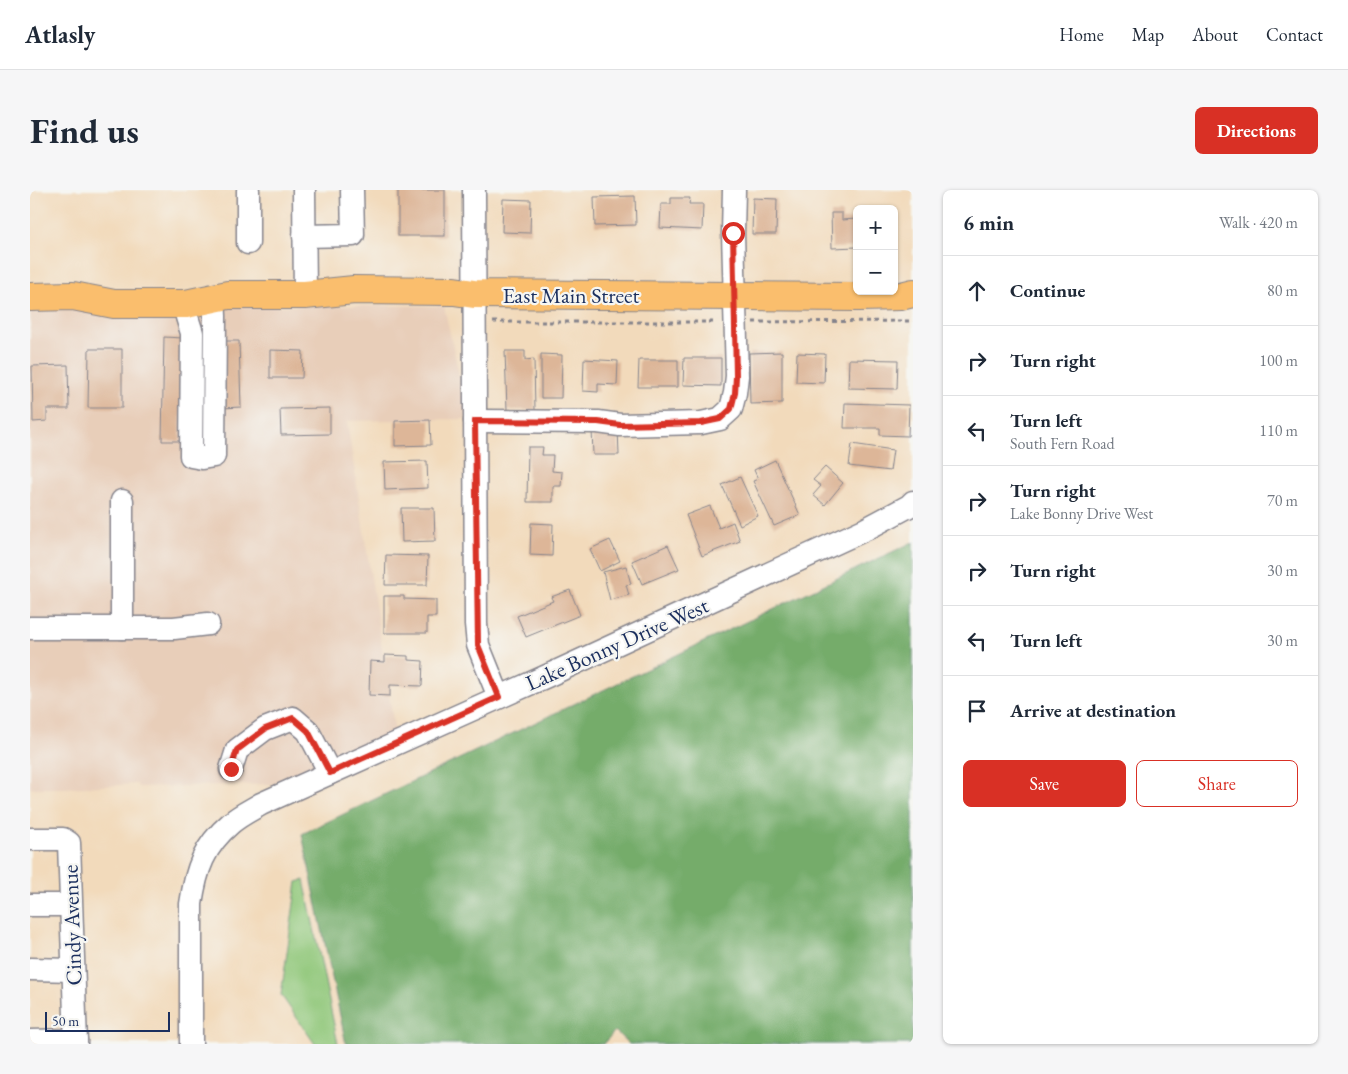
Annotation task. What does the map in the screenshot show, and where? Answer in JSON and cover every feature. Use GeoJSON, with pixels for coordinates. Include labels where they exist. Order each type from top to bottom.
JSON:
{"type":"FeatureCollection","features":[{"type":"Feature","properties":{"kind":"main road","name":"East Main Street"},"geometry":{"type":"LineString","coordinates":[[30,297],[73,296],[116,286],[190,286],[221,296]]}},
{"type":"Feature","properties":{"kind":"main road","name":"East Main Street"},"geometry":{"type":"LineString","coordinates":[[73,296],[114,304],[186,304],[221,296],[305,295],[354,290],[454,291],[474,294],[735,309],[859,297],[901,296],[913,293]]}},
{"type":"Feature","properties":{"kind":"street"},"geometry":{"type":"LineString","coordinates":[[248,190],[248,243]]}},
{"type":"Feature","properties":{"kind":"street"},"geometry":{"type":"LineString","coordinates":[[304,190],[305,295]]}},
{"type":"Feature","properties":{"kind":"street"},"geometry":{"type":"LineString","coordinates":[[304,236],[353,235],[352,190]]}},
{"type":"Feature","properties":{"kind":"street"},"geometry":{"type":"LineString","coordinates":[[474,190],[478,645],[499,697]]}},
{"type":"Feature","properties":{"kind":"street"},"geometry":{"type":"LineString","coordinates":[[475,421],[598,422],[620,425],[701,423],[720,419],[731,409],[735,393],[734,190]]}},
{"type":"Feature","properties":{"kind":"street"},"geometry":{"type":"LineString","coordinates":[[186,304],[187,317],[192,333],[191,456],[202,458],[214,456],[215,341],[221,296]]}},
{"type":"Feature","properties":{"kind":"street"},"geometry":{"type":"LineString","coordinates":[[192,341],[215,341]]}},
{"type":"Feature","properties":{"kind":"street"},"geometry":{"type":"LineString","coordinates":[[191,398],[215,398]]}},
{"type":"Feature","properties":{"kind":"street"},"geometry":{"type":"LineString","coordinates":[[122,502],[122,628]]}},
{"type":"Feature","properties":{"kind":"street","name":"Lake Bonny Drive West"},"geometry":{"type":"LineString","coordinates":[[191,1044],[192,895],[198,867],[212,843],[232,822],[261,804],[866,529],[913,502]]}},
{"type":"Feature","properties":{"kind":"street"},"geometry":{"type":"LineString","coordinates":[[30,628],[174,628],[208,624]]}},
{"type":"Feature","properties":{"kind":"street"},"geometry":{"type":"LineString","coordinates":[[231,769],[237,750],[265,729],[293,718],[308,731],[330,773]]}},
{"type":"Feature","properties":{"kind":"street","name":"Cindy Avenue"},"geometry":{"type":"LineString","coordinates":[[30,839],[63,839],[69,843],[76,1042]]}},
{"type":"Feature","properties":{"kind":"street"},"geometry":{"type":"LineString","coordinates":[[30,906],[70,905]]}},
{"type":"Feature","properties":{"kind":"street"},"geometry":{"type":"LineString","coordinates":[[30,969],[73,970]]}},
{"type":"Feature","properties":{"kind":"street"},"geometry":{"type":"LineString","coordinates":[[30,1041],[76,1042]]}},
{"type":"Feature","properties":{"kind":"path"},"geometry":{"type":"LineString","coordinates":[[485,322],[735,309],[913,321]]}},
{"type":"Feature","properties":{"kind":"shaded area"},"geometry":{"type":"Polygon","coordinates":[[[30,306],[444,306],[466,406],[466,419],[347,421],[395,733],[281,784],[138,787],[137,784],[30,788],[30,638],[174,637],[217,632],[215,613],[173,618],[30,619],[30,306]]]}},
{"type":"Feature","properties":{"kind":"green space"},"geometry":{"type":"Polygon","coordinates":[[[913,542],[913,1044],[629,1044],[615,1031],[603,1044],[346,1044],[302,834],[913,542]]]}},
{"type":"Feature","properties":{"kind":"green space"},"geometry":{"type":"Polygon","coordinates":[[[304,880],[338,1044],[315,1044],[281,995],[297,882],[304,880]]]}},
{"type":"Feature","properties":{"kind":"building"},"geometry":{"type":"Polygon","coordinates":[[[398,190],[445,190],[445,236],[398,236],[398,190]]]}},
{"type":"Feature","properties":{"kind":"building"},"geometry":{"type":"Polygon","coordinates":[[[635,196],[636,225],[595,226],[594,197],[635,196]]]}},
{"type":"Feature","properties":{"kind":"building"},"geometry":{"type":"Polygon","coordinates":[[[671,198],[690,198],[689,204],[703,204],[702,230],[660,228],[661,204],[671,204],[671,198]]]}},
{"type":"Feature","properties":{"kind":"building"},"geometry":{"type":"Polygon","coordinates":[[[753,198],[777,199],[776,234],[752,234],[753,198]]]}},
{"type":"Feature","properties":{"kind":"building"},"geometry":{"type":"Polygon","coordinates":[[[503,199],[531,200],[530,233],[502,232],[503,199]]]}},
{"type":"Feature","properties":{"kind":"building"},"geometry":{"type":"Polygon","coordinates":[[[831,213],[842,213],[842,220],[853,219],[853,247],[832,248],[831,213]]]}},
{"type":"Feature","properties":{"kind":"building"},"geometry":{"type":"Polygon","coordinates":[[[164,337],[183,338],[180,441],[162,441],[164,337]]]}},
{"type":"Feature","properties":{"kind":"building"},"geometry":{"type":"Polygon","coordinates":[[[221,341],[239,341],[241,407],[222,408],[221,341]]]}},
{"type":"Feature","properties":{"kind":"building"},"geometry":{"type":"Polygon","coordinates":[[[89,349],[122,349],[122,408],[88,408],[89,349]]]}},
{"type":"Feature","properties":{"kind":"building"},"geometry":{"type":"Polygon","coordinates":[[[270,350],[303,351],[302,378],[270,378],[270,350]]]}},
{"type":"Feature","properties":{"kind":"building"},"geometry":{"type":"Polygon","coordinates":[[[505,351],[525,351],[525,360],[534,359],[535,410],[507,410],[505,351]]]}},
{"type":"Feature","properties":{"kind":"building"},"geometry":{"type":"Polygon","coordinates":[[[782,352],[782,403],[750,404],[749,353],[782,352]]]}},
{"type":"Feature","properties":{"kind":"building"},"geometry":{"type":"Polygon","coordinates":[[[797,353],[825,354],[824,383],[796,382],[797,353]]]}},
{"type":"Feature","properties":{"kind":"building"},"geometry":{"type":"Polygon","coordinates":[[[541,354],[562,355],[561,398],[541,398],[541,354]]]}},
{"type":"Feature","properties":{"kind":"building"},"geometry":{"type":"Polygon","coordinates":[[[684,358],[721,358],[721,386],[683,385],[684,358]]]}},
{"type":"Feature","properties":{"kind":"building"},"geometry":{"type":"Polygon","coordinates":[[[584,359],[618,361],[617,385],[598,384],[598,392],[583,391],[584,359]]]}},
{"type":"Feature","properties":{"kind":"building"},"geometry":{"type":"Polygon","coordinates":[[[849,359],[898,360],[897,389],[848,388],[849,359]]]}},
{"type":"Feature","properties":{"kind":"building"},"geometry":{"type":"Polygon","coordinates":[[[639,360],[678,360],[678,387],[638,387],[639,360]]]}},
{"type":"Feature","properties":{"kind":"building"},"geometry":{"type":"Polygon","coordinates":[[[68,365],[69,409],[47,409],[47,421],[33,422],[32,366],[68,365]]]}},
{"type":"Feature","properties":{"kind":"building"},"geometry":{"type":"Polygon","coordinates":[[[845,403],[909,405],[908,436],[880,435],[880,428],[844,428],[845,403]]]}},
{"type":"Feature","properties":{"kind":"building"},"geometry":{"type":"Polygon","coordinates":[[[330,408],[330,434],[281,435],[280,409],[330,408]]]}},
{"type":"Feature","properties":{"kind":"building"},"geometry":{"type":"Polygon","coordinates":[[[430,420],[431,445],[395,446],[395,421],[430,420]]]}},
{"type":"Feature","properties":{"kind":"building"},"geometry":{"type":"Polygon","coordinates":[[[618,428],[619,455],[593,455],[592,429],[618,428]]]}},
{"type":"Feature","properties":{"kind":"building"},"geometry":{"type":"Polygon","coordinates":[[[852,444],[893,450],[890,471],[849,466],[852,444]]]}},
{"type":"Feature","properties":{"kind":"building"},"geometry":{"type":"Polygon","coordinates":[[[528,447],[543,447],[542,455],[553,455],[552,471],[562,472],[561,486],[553,486],[553,502],[527,502],[528,447]]]}},
{"type":"Feature","properties":{"kind":"building"},"geometry":{"type":"Polygon","coordinates":[[[775,460],[800,515],[774,526],[753,481],[758,479],[754,470],[775,460]]]}},
{"type":"Feature","properties":{"kind":"building"},"geometry":{"type":"Polygon","coordinates":[[[427,461],[428,488],[385,490],[384,462],[427,461]]]}},
{"type":"Feature","properties":{"kind":"building"},"geometry":{"type":"Polygon","coordinates":[[[825,467],[843,483],[825,505],[813,495],[821,486],[813,480],[825,467]]]}},
{"type":"Feature","properties":{"kind":"building"},"geometry":{"type":"Polygon","coordinates":[[[740,477],[758,516],[740,525],[722,485],[740,477]]]}},
{"type":"Feature","properties":{"kind":"building"},"geometry":{"type":"Polygon","coordinates":[[[710,506],[719,528],[733,522],[740,541],[702,556],[686,515],[710,506]]]}},
{"type":"Feature","properties":{"kind":"building"},"geometry":{"type":"Polygon","coordinates":[[[401,508],[434,508],[435,541],[402,542],[401,508]]]}},
{"type":"Feature","properties":{"kind":"building"},"geometry":{"type":"Polygon","coordinates":[[[531,523],[553,524],[552,556],[530,555],[531,523]]]}},
{"type":"Feature","properties":{"kind":"building"},"geometry":{"type":"Polygon","coordinates":[[[610,540],[620,561],[600,571],[590,549],[610,540]]]}},
{"type":"Feature","properties":{"kind":"building"},"geometry":{"type":"Polygon","coordinates":[[[668,545],[679,569],[642,584],[632,561],[668,545]]]}},
{"type":"Feature","properties":{"kind":"building"},"geometry":{"type":"Polygon","coordinates":[[[386,555],[428,556],[427,585],[385,585],[386,555]]]}},
{"type":"Feature","properties":{"kind":"building"},"geometry":{"type":"Polygon","coordinates":[[[626,566],[631,584],[626,585],[629,595],[610,600],[603,572],[626,566]]]}},
{"type":"Feature","properties":{"kind":"building"},"geometry":{"type":"Polygon","coordinates":[[[570,590],[580,615],[526,637],[517,616],[553,601],[551,597],[570,590]]]}},
{"type":"Feature","properties":{"kind":"building"},"geometry":{"type":"Polygon","coordinates":[[[384,596],[404,596],[404,599],[436,600],[436,617],[427,617],[427,633],[384,633],[384,596]]]}},
{"type":"Feature","properties":{"kind":"building"},"geometry":{"type":"Polygon","coordinates":[[[385,655],[408,656],[408,660],[423,661],[422,686],[390,685],[390,696],[369,695],[370,661],[385,662],[385,655]]]}},
{"type":"Feature","properties":{"kind":"route"},"geometry":{"type":"LineString","coordinates":[[231,769],[237,750],[265,729],[293,718],[308,731],[330,773],[499,697],[478,645],[476,624],[475,421],[598,422],[620,425],[701,423],[720,419],[731,409],[735,393],[733,233]]}}]}
